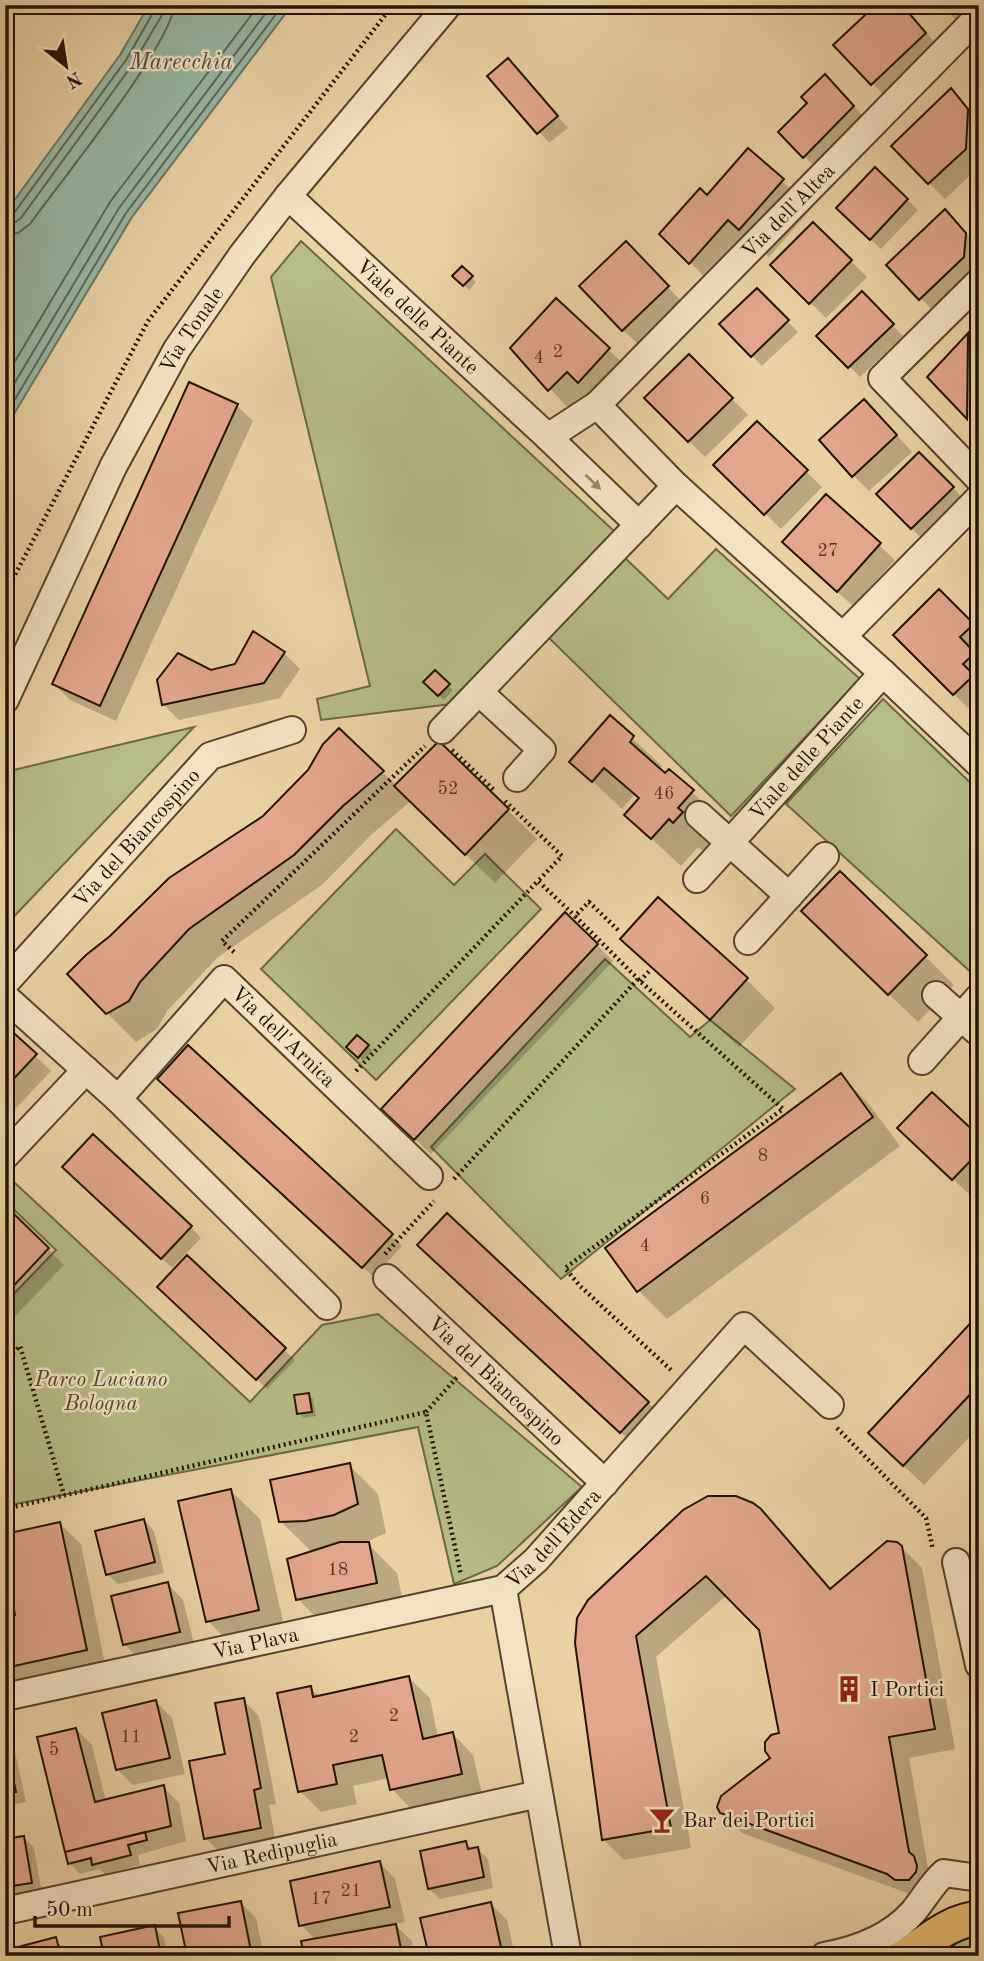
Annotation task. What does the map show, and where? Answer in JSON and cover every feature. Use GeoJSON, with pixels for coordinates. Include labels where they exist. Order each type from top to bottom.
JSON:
{"type":"FeatureCollection","features":[{"type":"Feature","properties":{"kind":"main road"},"geometry":{"type":"LineString","coordinates":[[905,1956],[928,1947],[947,1926],[979,1918]]}},
{"type":"Feature","properties":{"kind":"street","name":"Via Tonale"},"geometry":{"type":"LineString","coordinates":[[5,701],[113,467],[177,349],[242,255],[288,196],[448,5]]}},
{"type":"Feature","properties":{"kind":"street","name":"Via dell'Altea"},"geometry":{"type":"LineString","coordinates":[[597,405],[979,16]]}},
{"type":"Feature","properties":{"kind":"street","name":"Viale delle Piante"},"geometry":{"type":"LineString","coordinates":[[288,196],[639,525]]}},
{"type":"Feature","properties":{"kind":"street"},"geometry":{"type":"LineString","coordinates":[[979,282],[882,377],[979,479]]}},
{"type":"Feature","properties":{"kind":"street"},"geometry":{"type":"LineString","coordinates":[[548,437],[597,405],[676,486],[843,636],[979,764]]}},
{"type":"Feature","properties":{"kind":"street"},"geometry":{"type":"LineString","coordinates":[[438,739],[479,692],[676,486]]}},
{"type":"Feature","properties":{"kind":"street"},"geometry":{"type":"LineString","coordinates":[[843,636],[979,498]]}},
{"type":"Feature","properties":{"kind":"street","name":"Viale delle Piante"},"geometry":{"type":"LineString","coordinates":[[697,878],[883,673]]}},
{"type":"Feature","properties":{"kind":"street"},"geometry":{"type":"LineString","coordinates":[[479,692],[542,750],[505,790]]}},
{"type":"Feature","properties":{"kind":"street","name":"Via del Biancospino"},"geometry":{"type":"LineString","coordinates":[[5,984],[211,756],[292,730]]}},
{"type":"Feature","properties":{"kind":"street"},"geometry":{"type":"LineString","coordinates":[[699,815],[789,896]]}},
{"type":"Feature","properties":{"kind":"street"},"geometry":{"type":"LineString","coordinates":[[748,942],[825,856]]}},
{"type":"Feature","properties":{"kind":"street","name":"Via dell'Arnica"},"geometry":{"type":"LineString","coordinates":[[118,1099],[223,979],[439,1186]]}},
{"type":"Feature","properties":{"kind":"street"},"geometry":{"type":"LineString","coordinates":[[936,995],[970,1025]]}},
{"type":"Feature","properties":{"kind":"street"},"geometry":{"type":"LineString","coordinates":[[5,997],[118,1099],[327,1306]]}},
{"type":"Feature","properties":{"kind":"street"},"geometry":{"type":"LineString","coordinates":[[922,1061],[970,1025],[979,998]]}},
{"type":"Feature","properties":{"kind":"street"},"geometry":{"type":"LineString","coordinates":[[5,1156],[86,1070]]}},
{"type":"Feature","properties":{"kind":"street","name":"Via del Biancospino"},"geometry":{"type":"LineString","coordinates":[[387,1278],[605,1483]]}},
{"type":"Feature","properties":{"kind":"street","name":"Via dell'Edera"},"geometry":{"type":"LineString","coordinates":[[568,1956],[503,1588],[536,1560],[744,1326],[830,1405]]}},
{"type":"Feature","properties":{"kind":"street"},"geometry":{"type":"LineString","coordinates":[[956,1562],[979,1664]]}},
{"type":"Feature","properties":{"kind":"street","name":"Via Plava"},"geometry":{"type":"LineString","coordinates":[[5,1697],[503,1588]]}},
{"type":"Feature","properties":{"kind":"street","name":"Via Redipuglia"},"geometry":{"type":"LineString","coordinates":[[5,1910],[539,1794]]}},
{"type":"Feature","properties":{"kind":"street"},"geometry":{"type":"LineString","coordinates":[[824,1956],[867,1945],[884,1936],[913,1912],[932,1883],[944,1873],[979,1878]]}},
{"type":"Feature","properties":{"kind":"path"},"geometry":{"type":"LineString","coordinates":[[234,952],[222,941],[438,739],[505,790],[562,856],[338,1089]]}},
{"type":"Feature","properties":{"kind":"path"},"geometry":{"type":"LineString","coordinates":[[538,881],[639,980],[783,1109],[565,1268],[580,1286],[690,1387]]}},
{"type":"Feature","properties":{"kind":"path"},"geometry":{"type":"LineString","coordinates":[[575,916],[589,902],[618,930]]}},
{"type":"Feature","properties":{"kind":"path"},"geometry":{"type":"LineString","coordinates":[[387,1278],[373,1284],[378,1262],[439,1186],[651,968]]}},
{"type":"Feature","properties":{"kind":"path"},"geometry":{"type":"LineString","coordinates":[[5,1361],[20,1346],[64,1495]]}},
{"type":"Feature","properties":{"kind":"path"},"geometry":{"type":"LineString","coordinates":[[5,1508],[426,1412],[473,1359]]}},
{"type":"Feature","properties":{"kind":"path"},"geometry":{"type":"LineString","coordinates":[[830,1405],[828,1420],[926,1518],[935,1561],[956,1562]]}},
{"type":"Feature","properties":{"kind":"path"},"geometry":{"type":"LineString","coordinates":[[426,1412],[465,1596]]}},
{"type":"Feature","properties":{"kind":"green space"},"geometry":{"type":"Polygon","coordinates":[[[301,241],[614,531],[451,704],[321,720],[317,699],[370,686],[271,277],[301,241]]]}},
{"type":"Feature","properties":{"kind":"green space"},"geometry":{"type":"Polygon","coordinates":[[[716,549],[860,679],[731,816],[548,637],[624,557],[668,599],[716,549]]]}},
{"type":"Feature","properties":{"kind":"green space"},"geometry":{"type":"Polygon","coordinates":[[[883,699],[979,791],[979,968],[973,974],[786,804],[883,699]]]}},
{"type":"Feature","properties":{"kind":"green space"},"geometry":{"type":"Polygon","coordinates":[[[194,727],[5,926],[5,772],[194,727]]]}},
{"type":"Feature","properties":{"kind":"green space"},"geometry":{"type":"Polygon","coordinates":[[[396,829],[454,885],[485,854],[541,909],[376,1080],[261,969],[396,829]]]}},
{"type":"Feature","properties":{"kind":"green space"},"geometry":{"type":"Polygon","coordinates":[[[605,959],[690,1037],[710,1020],[795,1089],[561,1279],[431,1147],[605,959]]]}},
{"type":"Feature","properties":{"kind":"green space","name":"Parco Luciano Bologna"},"geometry":{"type":"Polygon","coordinates":[[[15,1183],[250,1402],[322,1325],[378,1314],[582,1487],[497,1566],[454,1584],[418,1427],[5,1506],[5,1303],[56,1250],[5,1201],[5,1194],[15,1183]]]}},
{"type":"Feature","properties":{"kind":"green space"},"geometry":{"type":"Polygon","coordinates":[[[979,1936],[979,1956],[943,1956],[959,1942],[979,1936]]]}},
{"type":"Feature","properties":{"kind":"water","name":"Marecchia"},"geometry":{"type":"Polygon","coordinates":[[[149,5],[292,5],[132,217],[5,429],[5,213],[120,55],[149,5]]]}},
{"type":"Feature","properties":{"kind":"building"},"geometry":{"type":"Polygon","coordinates":[[[858,5],[902,5],[926,33],[871,85],[833,45],[865,15],[858,5]]]}},
{"type":"Feature","properties":{"kind":"building"},"geometry":{"type":"Polygon","coordinates":[[[508,58],[558,116],[537,134],[487,76],[508,58]]]}},
{"type":"Feature","properties":{"kind":"building"},"geometry":{"type":"Polygon","coordinates":[[[825,74],[854,106],[803,158],[778,132],[807,103],[801,97],[825,74]]]}},
{"type":"Feature","properties":{"kind":"building"},"geometry":{"type":"Polygon","coordinates":[[[951,88],[968,109],[966,149],[928,184],[891,146],[951,88]]]}},
{"type":"Feature","properties":{"kind":"building"},"geometry":{"type":"Polygon","coordinates":[[[748,148],[784,179],[739,230],[728,220],[689,264],[659,234],[700,188],[707,195],[748,148]]]}},
{"type":"Feature","properties":{"kind":"building"},"geometry":{"type":"Polygon","coordinates":[[[875,167],[908,199],[870,240],[836,208],[875,167]]]}},
{"type":"Feature","properties":{"kind":"building"},"geometry":{"type":"Polygon","coordinates":[[[945,209],[966,233],[964,257],[919,300],[886,265],[945,209]]]}},
{"type":"Feature","properties":{"kind":"building"},"geometry":{"type":"Polygon","coordinates":[[[813,222],[852,260],[809,304],[770,265],[813,222]]]}},
{"type":"Feature","properties":{"kind":"building"},"geometry":{"type":"Polygon","coordinates":[[[626,241],[669,286],[622,331],[579,286],[626,241]]]}},
{"type":"Feature","properties":{"kind":"building"},"geometry":{"type":"Polygon","coordinates":[[[462,266],[473,276],[463,286],[452,276],[462,266]]]}},
{"type":"Feature","properties":{"kind":"building"},"geometry":{"type":"Polygon","coordinates":[[[757,288],[789,320],[751,357],[719,324],[757,288]]]}},
{"type":"Feature","properties":{"kind":"building"},"geometry":{"type":"Polygon","coordinates":[[[862,291],[894,324],[848,368],[816,336],[862,291]]]}},
{"type":"Feature","properties":{"kind":"building"},"geometry":{"type":"Polygon","coordinates":[[[556,298],[610,348],[578,383],[567,372],[548,391],[510,348],[556,298]]]}},
{"type":"Feature","properties":{"kind":"building"},"geometry":{"type":"Polygon","coordinates":[[[968,333],[967,419],[927,377],[968,333]]]}},
{"type":"Feature","properties":{"kind":"building"},"geometry":{"type":"Polygon","coordinates":[[[689,354],[733,398],[688,442],[644,398],[689,354]]]}},
{"type":"Feature","properties":{"kind":"building"},"geometry":{"type":"Polygon","coordinates":[[[189,382],[238,404],[100,706],[52,684],[189,382]]]}},
{"type":"Feature","properties":{"kind":"building"},"geometry":{"type":"Polygon","coordinates":[[[864,399],[897,435],[852,477],[819,440],[864,399]]]}},
{"type":"Feature","properties":{"kind":"building"},"geometry":{"type":"Polygon","coordinates":[[[757,421],[808,470],[764,515],[713,465],[757,421]]]}},
{"type":"Feature","properties":{"kind":"building"},"geometry":{"type":"Polygon","coordinates":[[[919,452],[954,487],[911,529],[876,494],[919,452]]]}},
{"type":"Feature","properties":{"kind":"building"},"geometry":{"type":"Polygon","coordinates":[[[826,494],[881,543],[837,592],[782,542],[826,494]]]}},
{"type":"Feature","properties":{"kind":"building"},"geometry":{"type":"Polygon","coordinates":[[[939,589],[974,624],[960,637],[975,653],[963,664],[974,675],[953,695],[893,635],[939,589]]]}},
{"type":"Feature","properties":{"kind":"building"},"geometry":{"type":"Polygon","coordinates":[[[253,631],[285,652],[264,683],[162,705],[157,680],[178,653],[211,670],[235,664],[253,631]]]}},
{"type":"Feature","properties":{"kind":"building"},"geometry":{"type":"Polygon","coordinates":[[[435,670],[450,684],[438,696],[423,682],[435,670]]]}},
{"type":"Feature","properties":{"kind":"building"},"geometry":{"type":"Polygon","coordinates":[[[610,715],[634,736],[630,742],[665,773],[669,769],[694,790],[678,808],[683,812],[673,823],[669,819],[651,839],[624,815],[639,798],[604,768],[592,782],[569,762],[610,715]]]}},
{"type":"Feature","properties":{"kind":"building"},"geometry":{"type":"Polygon","coordinates":[[[339,728],[384,771],[343,806],[294,855],[189,929],[140,982],[129,1001],[106,1014],[67,974],[169,878],[263,816],[308,770],[323,744],[339,728]]]}},
{"type":"Feature","properties":{"kind":"building"},"geometry":{"type":"Polygon","coordinates":[[[439,741],[509,809],[465,855],[394,786],[439,741]]]}},
{"type":"Feature","properties":{"kind":"building"},"geometry":{"type":"Polygon","coordinates":[[[840,871],[927,955],[888,995],[801,911],[840,871]]]}},
{"type":"Feature","properties":{"kind":"building"},"geometry":{"type":"Polygon","coordinates":[[[658,897],[748,978],[710,1020],[620,939],[658,897]]]}},
{"type":"Feature","properties":{"kind":"building"},"geometry":{"type":"Polygon","coordinates":[[[565,912],[598,944],[414,1140],[381,1109],[565,912]]]}},
{"type":"Feature","properties":{"kind":"building"},"geometry":{"type":"Polygon","coordinates":[[[5,1025],[37,1054],[5,1088],[5,1025]]]}},
{"type":"Feature","properties":{"kind":"building"},"geometry":{"type":"Polygon","coordinates":[[[357,1035],[369,1045],[358,1058],[346,1047],[357,1035]]]}},
{"type":"Feature","properties":{"kind":"building"},"geometry":{"type":"Polygon","coordinates":[[[188,1045],[393,1234],[362,1268],[157,1079],[188,1045]]]}},
{"type":"Feature","properties":{"kind":"building"},"geometry":{"type":"Polygon","coordinates":[[[841,1073],[873,1117],[637,1292],[605,1248],[841,1073]]]}},
{"type":"Feature","properties":{"kind":"building"},"geometry":{"type":"Polygon","coordinates":[[[932,1092],[979,1136],[979,1152],[952,1180],[897,1128],[932,1092]]]}},
{"type":"Feature","properties":{"kind":"building"},"geometry":{"type":"Polygon","coordinates":[[[93,1134],[192,1226],[161,1259],[62,1167],[93,1134]]]}},
{"type":"Feature","properties":{"kind":"building"},"geometry":{"type":"Polygon","coordinates":[[[12,1212],[49,1248],[5,1295],[5,1219],[12,1212]]]}},
{"type":"Feature","properties":{"kind":"building"},"geometry":{"type":"Polygon","coordinates":[[[447,1213],[649,1402],[620,1433],[417,1245],[447,1213]]]}},
{"type":"Feature","properties":{"kind":"building"},"geometry":{"type":"Polygon","coordinates":[[[187,1255],[286,1348],[256,1380],[157,1287],[187,1255]]]}},
{"type":"Feature","properties":{"kind":"building"},"geometry":{"type":"Polygon","coordinates":[[[979,1314],[979,1385],[903,1466],[868,1433],[979,1314]]]}},
{"type":"Feature","properties":{"kind":"building"},"geometry":{"type":"Polygon","coordinates":[[[309,1393],[312,1412],[297,1414],[294,1395],[309,1393]]]}},
{"type":"Feature","properties":{"kind":"building"},"geometry":{"type":"Polygon","coordinates":[[[350,1463],[358,1504],[334,1515],[306,1521],[279,1522],[270,1480],[350,1463]]]}},
{"type":"Feature","properties":{"kind":"building"},"geometry":{"type":"Polygon","coordinates":[[[231,1489],[259,1610],[206,1622],[178,1501],[231,1489]]]}},
{"type":"Feature","properties":{"kind":"building","name":"I Portici"},"geometry":{"type":"Polygon","coordinates":[[[708,1496],[736,1496],[761,1509],[830,1589],[887,1541],[897,1542],[902,1546],[935,1729],[889,1737],[909,1852],[914,1856],[917,1866],[916,1872],[909,1880],[895,1880],[887,1874],[720,1813],[717,1807],[721,1796],[770,1758],[765,1751],[765,1742],[771,1735],[779,1733],[759,1630],[706,1576],[636,1636],[671,1828],[602,1840],[575,1643],[577,1618],[588,1600],[683,1510],[708,1496]]]}},
{"type":"Feature","properties":{"kind":"building"},"geometry":{"type":"Polygon","coordinates":[[[144,1519],[155,1562],[106,1575],[95,1531],[144,1519]]]}},
{"type":"Feature","properties":{"kind":"building"},"geometry":{"type":"Polygon","coordinates":[[[60,1522],[87,1650],[5,1668],[5,1617],[15,1615],[5,1570],[5,1534],[60,1522]]]}},
{"type":"Feature","properties":{"kind":"building"},"geometry":{"type":"Polygon","coordinates":[[[340,1542],[369,1542],[377,1583],[296,1600],[287,1559],[340,1542]]]}},
{"type":"Feature","properties":{"kind":"building"},"geometry":{"type":"Polygon","coordinates":[[[168,1582],[180,1632],[123,1645],[111,1596],[168,1582]]]}},
{"type":"Feature","properties":{"kind":"building"},"geometry":{"type":"Polygon","coordinates":[[[409,1676],[423,1739],[453,1732],[462,1774],[390,1790],[382,1755],[333,1765],[337,1784],[298,1792],[277,1693],[311,1686],[313,1697],[409,1676]]]}},
{"type":"Feature","properties":{"kind":"building"},"geometry":{"type":"Polygon","coordinates":[[[244,1698],[261,1788],[254,1790],[261,1828],[204,1839],[189,1761],[225,1754],[215,1703],[244,1698]]]}},
{"type":"Feature","properties":{"kind":"building"},"geometry":{"type":"Polygon","coordinates":[[[156,1700],[170,1758],[116,1770],[102,1713],[156,1700]]]}},
{"type":"Feature","properties":{"kind":"building"},"geometry":{"type":"Polygon","coordinates":[[[76,1728],[95,1802],[164,1785],[171,1826],[65,1852],[37,1737],[76,1728]]]}},
{"type":"Feature","properties":{"kind":"building"},"geometry":{"type":"Polygon","coordinates":[[[5,1739],[16,1792],[5,1794],[5,1739]]]}},
{"type":"Feature","properties":{"kind":"building"},"geometry":{"type":"Polygon","coordinates":[[[145,1832],[147,1840],[128,1845],[131,1855],[92,1865],[91,1858],[68,1864],[65,1852],[145,1832]]]}},
{"type":"Feature","properties":{"kind":"building"},"geometry":{"type":"Polygon","coordinates":[[[24,1836],[32,1883],[5,1887],[5,1839],[24,1836]]]}},
{"type":"Feature","properties":{"kind":"building"},"geometry":{"type":"Polygon","coordinates":[[[466,1841],[468,1849],[478,1847],[484,1877],[428,1889],[420,1851],[466,1841]]]}},
{"type":"Feature","properties":{"kind":"building"},"geometry":{"type":"Polygon","coordinates":[[[380,1861],[390,1907],[299,1926],[290,1881],[380,1861]]]}},
{"type":"Feature","properties":{"kind":"building"},"geometry":{"type":"Polygon","coordinates":[[[241,1901],[252,1956],[187,1956],[178,1913],[241,1901]]]}},
{"type":"Feature","properties":{"kind":"building"},"geometry":{"type":"Polygon","coordinates":[[[491,1902],[503,1956],[461,1956],[460,1952],[429,1956],[420,1918],[491,1902]]]}},
{"type":"Feature","properties":{"kind":"building"},"geometry":{"type":"Polygon","coordinates":[[[396,1924],[402,1954],[304,1956],[301,1941],[396,1924]]]}},
{"type":"Feature","properties":{"kind":"building"},"geometry":{"type":"Polygon","coordinates":[[[155,1925],[161,1956],[104,1956],[100,1937],[155,1925]]]}},
{"type":"Feature","properties":{"kind":"building"},"geometry":{"type":"Polygon","coordinates":[[[56,1937],[61,1956],[9,1956],[7,1950],[56,1937]]]}},
{"type":"Feature","properties":{"kind":"place","name":"I Portici"},"geometry":{"type":"Point","coordinates":[849,1689]}},
{"type":"Feature","properties":{"kind":"place","name":"Bar dei Portici"},"geometry":{"type":"Point","coordinates":[662,1820]}}]}
